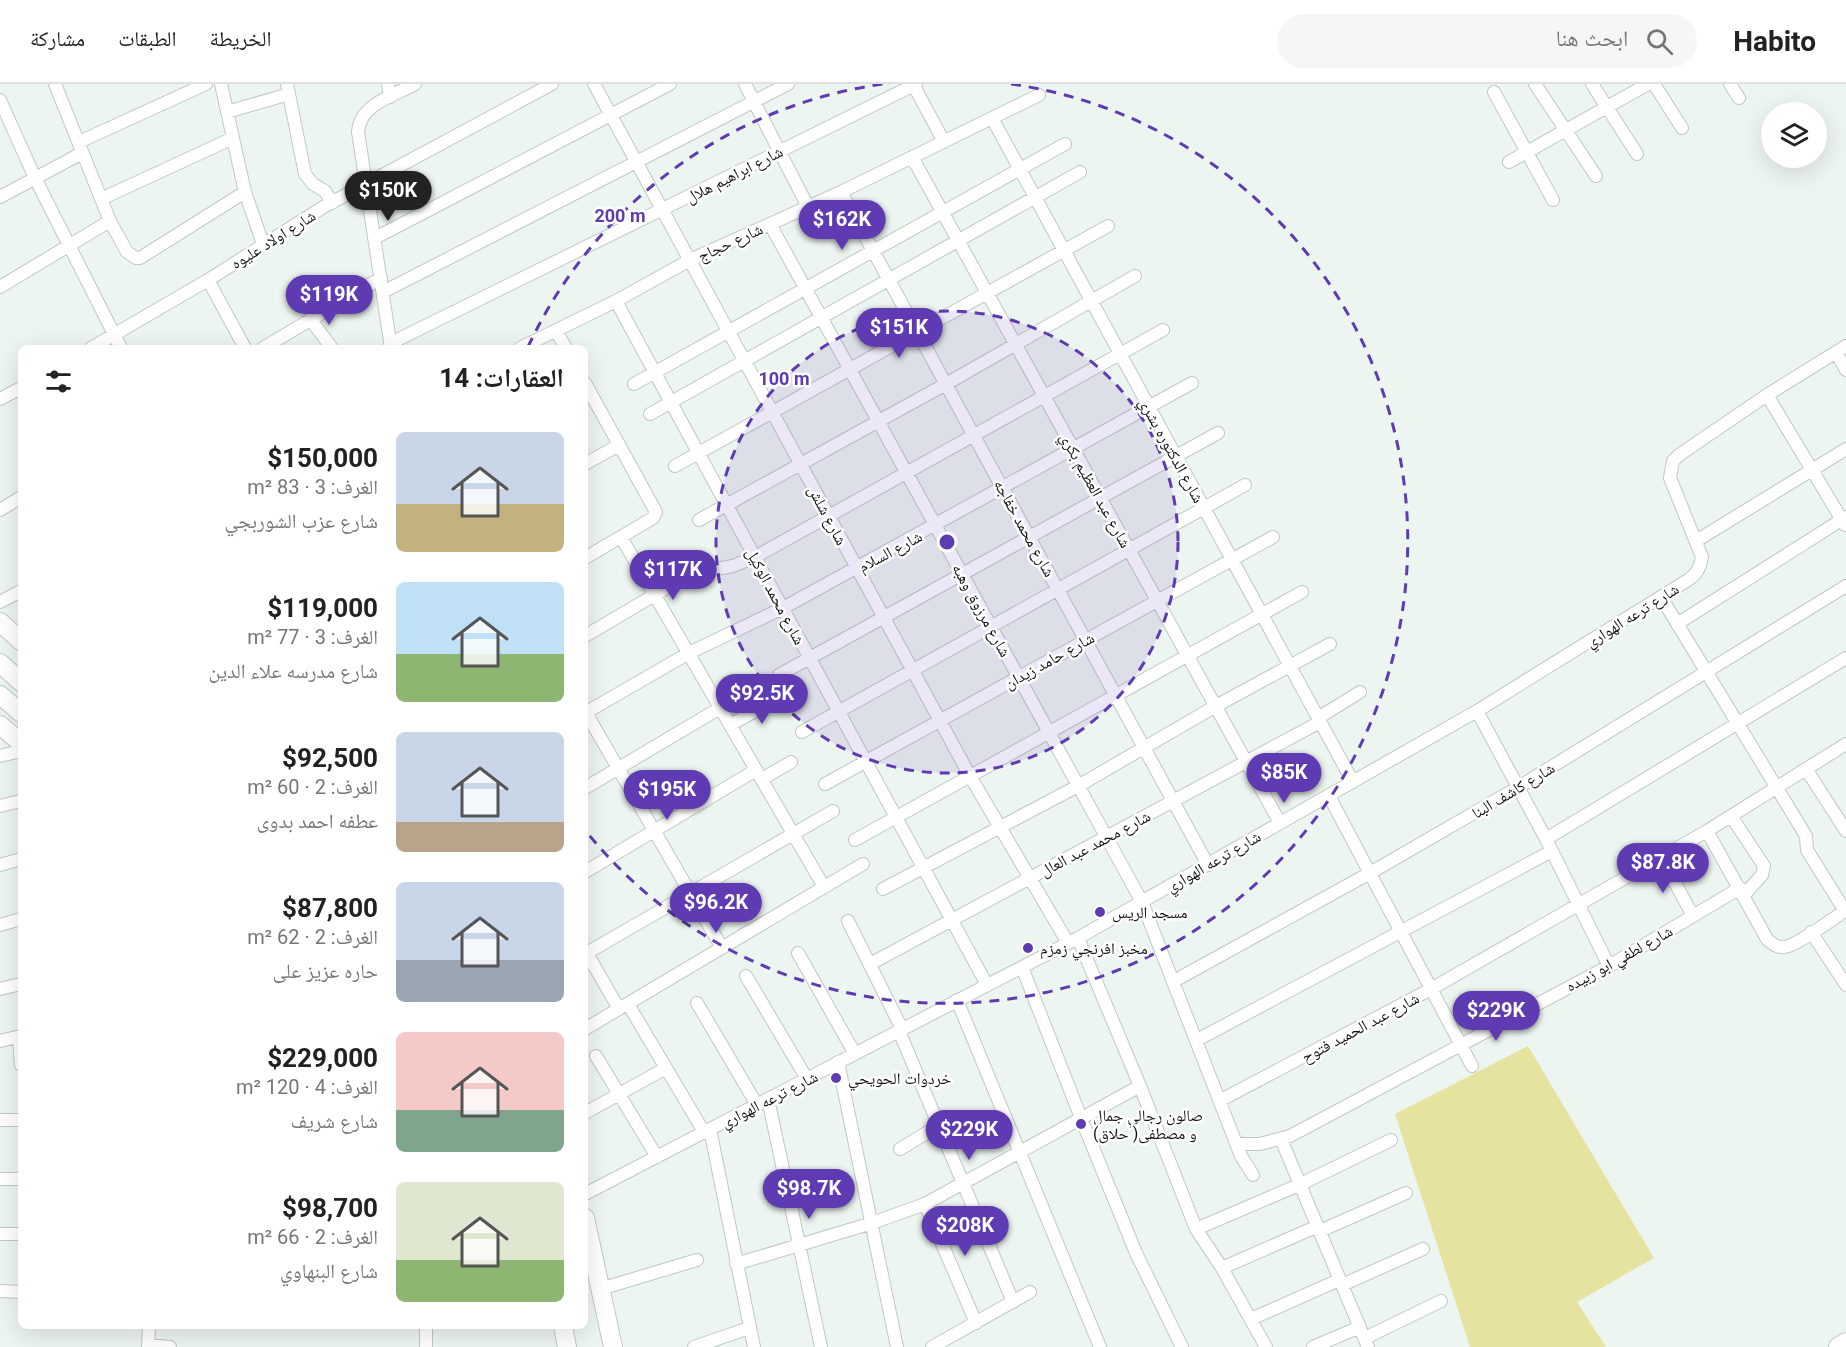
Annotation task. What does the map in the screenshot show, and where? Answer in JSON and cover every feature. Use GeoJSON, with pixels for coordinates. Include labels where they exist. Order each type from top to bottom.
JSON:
{"type":"FeatureCollection","features":[{"type":"Feature","properties":{"kind":"main road"},"geometry":{"type":"LineString","coordinates":[[0,622],[18,637]]}},
{"type":"Feature","properties":{"kind":"main road"},"geometry":{"type":"LineString","coordinates":[[0,663],[18,679]]}},
{"type":"Feature","properties":{"kind":"main road"},"geometry":{"type":"LineString","coordinates":[[0,695],[18,710]]}},
{"type":"Feature","properties":{"kind":"main road"},"geometry":{"type":"LineString","coordinates":[[0,726],[18,741]]}},
{"type":"Feature","properties":{"kind":"main road"},"geometry":{"type":"LineString","coordinates":[[588,1232],[613,1347]]}},
{"type":"Feature","properties":{"kind":"main road"},"geometry":{"type":"LineString","coordinates":[[564,1329],[567,1347]]}},
{"type":"Feature","properties":{"kind":"main road"},"geometry":{"type":"LineString","coordinates":[[1838,1347],[1846,1342]]}},
{"type":"Feature","properties":{"kind":"street"},"geometry":{"type":"LineString","coordinates":[[0,196],[35,178],[80,148],[206,84]]}},
{"type":"Feature","properties":{"kind":"street"},"geometry":{"type":"LineString","coordinates":[[221,84],[245,192],[263,244]]}},
{"type":"Feature","properties":{"kind":"street"},"geometry":{"type":"LineString","coordinates":[[388,84],[390,97]]}},
{"type":"Feature","properties":{"kind":"street"},"geometry":{"type":"LineString","coordinates":[[391,345],[358,132],[361,117],[369,108],[415,84]]}},
{"type":"Feature","properties":{"kind":"street","name":"شارع اولاد عليوه"},"geometry":{"type":"LineString","coordinates":[[97,345],[332,203],[552,84]]}},
{"type":"Feature","properties":{"kind":"street","name":"شارع شلش"},"geometry":{"type":"LineString","coordinates":[[594,84],[970,776],[1030,877],[1073,940],[1140,1086],[1196,1229],[1222,1268],[1266,1347]]}},
{"type":"Feature","properties":{"kind":"street"},"geometry":{"type":"LineString","coordinates":[[375,238],[670,84]]}},
{"type":"Feature","properties":{"kind":"street"},"geometry":{"type":"LineString","coordinates":[[745,84],[808,207]]}},
{"type":"Feature","properties":{"kind":"street"},"geometry":{"type":"LineString","coordinates":[[383,292],[789,84]]}},
{"type":"Feature","properties":{"kind":"street"},"geometry":{"type":"LineString","coordinates":[[914,84],[944,142]]}},
{"type":"Feature","properties":{"kind":"street","name":"شارع ابراهيم هلال"},"geometry":{"type":"LineString","coordinates":[[393,345],[914,84]]}},
{"type":"Feature","properties":{"kind":"street"},"geometry":{"type":"LineString","coordinates":[[1536,84],[1596,176]]}},
{"type":"Feature","properties":{"kind":"street"},"geometry":{"type":"LineString","coordinates":[[1592,84],[1637,154]]}},
{"type":"Feature","properties":{"kind":"street"},"geometry":{"type":"LineString","coordinates":[[1509,162],[1648,84]]}},
{"type":"Feature","properties":{"kind":"street"},"geometry":{"type":"LineString","coordinates":[[1654,84],[1682,128]]}},
{"type":"Feature","properties":{"kind":"street"},"geometry":{"type":"LineString","coordinates":[[1730,84],[1739,98]]}},
{"type":"Feature","properties":{"kind":"street"},"geometry":{"type":"LineString","coordinates":[[59,85],[80,148],[110,221],[127,252],[136,258],[140,258],[245,192]]}},
{"type":"Feature","properties":{"kind":"street"},"geometry":{"type":"LineString","coordinates":[[227,112],[288,87],[305,174],[313,184],[325,191],[332,203]]}},
{"type":"Feature","properties":{"kind":"street"},"geometry":{"type":"LineString","coordinates":[[1494,92],[1553,200]]}},
{"type":"Feature","properties":{"kind":"street","name":"شارع حجاج"},"geometry":{"type":"LineString","coordinates":[[526,345],[690,261],[841,192],[1039,95]]}},
{"type":"Feature","properties":{"kind":"street"},"geometry":{"type":"LineString","coordinates":[[0,100],[35,178],[119,345]]}},
{"type":"Feature","properties":{"kind":"street","name":"شارع الدكتوره بشري"},"geometry":{"type":"LineString","coordinates":[[992,118],[1353,782]]}},
{"type":"Feature","properties":{"kind":"street"},"geometry":{"type":"LineString","coordinates":[[101,199],[233,138]]}},
{"type":"Feature","properties":{"kind":"street"},"geometry":{"type":"LineString","coordinates":[[634,384],[1065,144]]}},
{"type":"Feature","properties":{"kind":"street","name":"شارع عبد العظيم بكري"},"geometry":{"type":"LineString","coordinates":[[912,157],[1280,823]]}},
{"type":"Feature","properties":{"kind":"street"},"geometry":{"type":"LineString","coordinates":[[650,414],[1080,172]]}},
{"type":"Feature","properties":{"kind":"street","name":"شارع محمد خفاجه"},"geometry":{"type":"LineString","coordinates":[[841,192],[1208,865]]}},
{"type":"Feature","properties":{"kind":"street"},"geometry":{"type":"LineString","coordinates":[[0,287],[110,221]]}},
{"type":"Feature","properties":{"kind":"street","name":"شارع مرزوق وهبه"},"geometry":{"type":"LineString","coordinates":[[770,224],[1142,902],[1237,1144],[1246,1166],[1253,1175]]}},
{"type":"Feature","properties":{"kind":"street"},"geometry":{"type":"LineString","coordinates":[[675,466],[1108,226]]}},
{"type":"Feature","properties":{"kind":"street"},"geometry":{"type":"LineString","coordinates":[[699,520],[1016,345],[1135,276]]}},
{"type":"Feature","properties":{"kind":"street"},"geometry":{"type":"LineString","coordinates":[[268,345],[381,278]]}},
{"type":"Feature","properties":{"kind":"street"},"geometry":{"type":"LineString","coordinates":[[207,280],[244,345]]}},
{"type":"Feature","properties":{"kind":"street","name":"شارع محمد الوكيل"},"geometry":{"type":"LineString","coordinates":[[616,301],[987,985]]}},
{"type":"Feature","properties":{"kind":"street"},"geometry":{"type":"LineString","coordinates":[[310,319],[330,345]]}},
{"type":"Feature","properties":{"kind":"street"},"geometry":{"type":"LineString","coordinates":[[588,634],[690,574],[733,566],[755,557],[1163,330]]}},
{"type":"Feature","properties":{"kind":"street"},"geometry":{"type":"LineString","coordinates":[[556,331],[564,345]]}},
{"type":"Feature","properties":{"kind":"street"},"geometry":{"type":"LineString","coordinates":[[1841,349],[1846,370]]}},
{"type":"Feature","properties":{"kind":"street","name":"شارع ترعه الهواري"},"geometry":{"type":"LineString","coordinates":[[588,1192],[1022,967],[1142,902],[1476,711],[1688,580],[1701,566],[1702,557],[1670,478],[1673,461],[1767,395],[1841,349]]}},
{"type":"Feature","properties":{"kind":"street","name":"شارع السلام"},"geometry":{"type":"LineString","coordinates":[[588,710],[689,653],[783,609],[1192,383]]}},
{"type":"Feature","properties":{"kind":"street"},"geometry":{"type":"LineString","coordinates":[[0,399],[18,390]]}},
{"type":"Feature","properties":{"kind":"street"},"geometry":{"type":"LineString","coordinates":[[588,390],[656,515],[588,556]]}},
{"type":"Feature","properties":{"kind":"street"},"geometry":{"type":"LineString","coordinates":[[1677,624],[1845,521],[1767,395]]}},
{"type":"Feature","properties":{"kind":"street"},"geometry":{"type":"LineString","coordinates":[[779,675],[1218,433]]}},
{"type":"Feature","properties":{"kind":"street"},"geometry":{"type":"LineString","coordinates":[[588,462],[619,445]]}},
{"type":"Feature","properties":{"kind":"street"},"geometry":{"type":"LineString","coordinates":[[1695,542],[1846,449]]}},
{"type":"Feature","properties":{"kind":"street"},"geometry":{"type":"LineString","coordinates":[[802,732],[1245,484]]}},
{"type":"Feature","properties":{"kind":"street"},"geometry":{"type":"LineString","coordinates":[[0,510],[18,499]]}},
{"type":"Feature","properties":{"kind":"street"},"geometry":{"type":"LineString","coordinates":[[621,537],[824,887]]}},
{"type":"Feature","properties":{"kind":"street","name":"شارع حامد زيدان"},"geometry":{"type":"LineString","coordinates":[[825,784],[1273,537]]}},
{"type":"Feature","properties":{"kind":"street","name":"شارع كاشف البنا"},"geometry":{"type":"LineString","coordinates":[[1173,981],[1370,873],[1517,788],[1846,586]]}},
{"type":"Feature","properties":{"kind":"street"},"geometry":{"type":"LineString","coordinates":[[855,840],[1302,591]]}},
{"type":"Feature","properties":{"kind":"street"},"geometry":{"type":"LineString","coordinates":[[0,602],[18,593]]}},
{"type":"Feature","properties":{"kind":"street"},"geometry":{"type":"LineString","coordinates":[[1661,597],[1806,836],[1807,850],[1845,910],[1787,947],[1776,946],[1767,939],[1707,831]]}},
{"type":"Feature","properties":{"kind":"street"},"geometry":{"type":"LineString","coordinates":[[883,889],[1078,786],[1216,706],[1330,644]]}},
{"type":"Feature","properties":{"kind":"street"},"geometry":{"type":"LineString","coordinates":[[1546,839],[1846,658]]}},
{"type":"Feature","properties":{"kind":"street","name":"شارع محمد عبد العال"},"geometry":{"type":"LineString","coordinates":[[870,964],[1247,762],[1319,720],[1360,692]]}},
{"type":"Feature","properties":{"kind":"street"},"geometry":{"type":"LineString","coordinates":[[730,725],[779,698]]}},
{"type":"Feature","properties":{"kind":"street"},"geometry":{"type":"LineString","coordinates":[[588,786],[720,708]]}},
{"type":"Feature","properties":{"kind":"street"},"geometry":{"type":"LineString","coordinates":[[1476,711],[1552,850],[1609,966]]}},
{"type":"Feature","properties":{"kind":"street"},"geometry":{"type":"LineString","coordinates":[[588,717],[722,948]]}},
{"type":"Feature","properties":{"kind":"street","name":"شارع عبد الحميد فتوح"},"geometry":{"type":"LineString","coordinates":[[1221,1100],[1431,989],[1707,831],[1846,744]]}},
{"type":"Feature","properties":{"kind":"street"},"geometry":{"type":"LineString","coordinates":[[0,756],[18,752]]}},
{"type":"Feature","properties":{"kind":"street"},"geometry":{"type":"LineString","coordinates":[[588,870],[655,830],[759,774],[791,762]]}},
{"type":"Feature","properties":{"kind":"street"},"geometry":{"type":"LineString","coordinates":[[1806,769],[1846,831]]}},
{"type":"Feature","properties":{"kind":"street"},"geometry":{"type":"LineString","coordinates":[[1329,796],[1473,1066]]}},
{"type":"Feature","properties":{"kind":"street"},"geometry":{"type":"LineString","coordinates":[[0,806],[18,802]]}},
{"type":"Feature","properties":{"kind":"street"},"geometry":{"type":"LineString","coordinates":[[588,951],[833,811]]}},
{"type":"Feature","properties":{"kind":"street"},"geometry":{"type":"LineString","coordinates":[[1731,816],[1764,866],[1762,875],[1742,892]]}},
{"type":"Feature","properties":{"kind":"street"},"geometry":{"type":"LineString","coordinates":[[1197,1040],[1552,850]]}},
{"type":"Feature","properties":{"kind":"street"},"geometry":{"type":"LineString","coordinates":[[1660,857],[1693,916]]}},
{"type":"Feature","properties":{"kind":"street"},"geometry":{"type":"LineString","coordinates":[[0,865],[18,860]]}},
{"type":"Feature","properties":{"kind":"street"},"geometry":{"type":"LineString","coordinates":[[588,1027],[863,864]]}},
{"type":"Feature","properties":{"kind":"street","name":"شارع لطفي ابو زبيده"},"geometry":{"type":"LineString","coordinates":[[1237,1144],[1260,1144],[1281,1139],[1609,966],[1693,916],[1742,892]]}},
{"type":"Feature","properties":{"kind":"street"},"geometry":{"type":"LineString","coordinates":[[0,925],[18,920]]}},
{"type":"Feature","properties":{"kind":"street"},"geometry":{"type":"LineString","coordinates":[[848,921],[901,1030],[938,1126],[1013,1302]]}},
{"type":"Feature","properties":{"kind":"street"},"geometry":{"type":"LineString","coordinates":[[1811,932],[1846,985]]}},
{"type":"Feature","properties":{"kind":"street"},"geometry":{"type":"LineString","coordinates":[[798,953],[855,1054]]}},
{"type":"Feature","properties":{"kind":"street"},"geometry":{"type":"LineString","coordinates":[[588,955],[707,1131],[754,1347]]}},
{"type":"Feature","properties":{"kind":"street"},"geometry":{"type":"LineString","coordinates":[[1022,967],[1136,1253],[1182,1347]]}},
{"type":"Feature","properties":{"kind":"street"},"geometry":{"type":"LineString","coordinates":[[746,976],[807,1079]]}},
{"type":"Feature","properties":{"kind":"street"},"geometry":{"type":"LineString","coordinates":[[0,989],[18,985]]}},
{"type":"Feature","properties":{"kind":"street"},"geometry":{"type":"LineString","coordinates":[[957,1000],[1100,1347]]}},
{"type":"Feature","properties":{"kind":"street"},"geometry":{"type":"LineString","coordinates":[[697,1003],[757,1105]]}},
{"type":"Feature","properties":{"kind":"street"},"geometry":{"type":"LineString","coordinates":[[0,1041],[18,1036]]}},
{"type":"Feature","properties":{"kind":"street"},"geometry":{"type":"LineString","coordinates":[[596,1056],[657,1157]]}},
{"type":"Feature","properties":{"kind":"street"},"geometry":{"type":"LineString","coordinates":[[838,1062],[897,1347]]}},
{"type":"Feature","properties":{"kind":"street"},"geometry":{"type":"LineString","coordinates":[[588,1111],[666,1068]]}},
{"type":"Feature","properties":{"kind":"street"},"geometry":{"type":"LineString","coordinates":[[736,1264],[872,1223],[925,1204],[1140,1086]]}},
{"type":"Feature","properties":{"kind":"street"},"geometry":{"type":"LineString","coordinates":[[768,1099],[821,1347]]}},
{"type":"Feature","properties":{"kind":"street"},"geometry":{"type":"LineString","coordinates":[[0,1120],[18,1120]]}},
{"type":"Feature","properties":{"kind":"street"},"geometry":{"type":"LineString","coordinates":[[900,1149],[938,1126]]}},
{"type":"Feature","properties":{"kind":"street"},"geometry":{"type":"LineString","coordinates":[[1281,1139],[1364,1337]]}},
{"type":"Feature","properties":{"kind":"street"},"geometry":{"type":"LineString","coordinates":[[1196,1229],[1301,1184],[1391,1140]]}},
{"type":"Feature","properties":{"kind":"street"},"geometry":{"type":"LineString","coordinates":[[0,1179],[18,1179]]}},
{"type":"Feature","properties":{"kind":"street"},"geometry":{"type":"LineString","coordinates":[[1222,1268],[1406,1193]]}},
{"type":"Feature","properties":{"kind":"street"},"geometry":{"type":"LineString","coordinates":[[925,1204],[976,1323]]}},
{"type":"Feature","properties":{"kind":"street"},"geometry":{"type":"LineString","coordinates":[[0,1234],[18,1234]]}},
{"type":"Feature","properties":{"kind":"street"},"geometry":{"type":"LineString","coordinates":[[1251,1319],[1423,1249]]}},
{"type":"Feature","properties":{"kind":"street"},"geometry":{"type":"LineString","coordinates":[[600,1289],[698,1260]]}},
{"type":"Feature","properties":{"kind":"street"},"geometry":{"type":"LineString","coordinates":[[0,1291],[18,1292]]}},
{"type":"Feature","properties":{"kind":"street"},"geometry":{"type":"LineString","coordinates":[[932,1347],[1030,1292]]}},
{"type":"Feature","properties":{"kind":"street"},"geometry":{"type":"LineString","coordinates":[[1313,1347],[1364,1337],[1441,1301]]}},
{"type":"Feature","properties":{"kind":"street"},"geometry":{"type":"LineString","coordinates":[[694,1347],[749,1328]]}},
{"type":"Feature","properties":{"kind":"street"},"geometry":{"type":"LineString","coordinates":[[149,1329],[148,1346],[170,1347]]}},
{"type":"Feature","properties":{"kind":"street"},"geometry":{"type":"LineString","coordinates":[[426,1329],[426,1347]]}},
{"type":"Feature","properties":{"kind":"shaded area"},"geometry":{"type":"Polygon","coordinates":[[[1528,1046],[1654,1258],[1577,1302],[1606,1347],[1470,1347],[1395,1114],[1528,1046]]]}},
{"type":"Feature","properties":{"kind":"place","name":"مسجد الريس"},"geometry":{"type":"Point","coordinates":[1100,912]}},
{"type":"Feature","properties":{"kind":"place","name":"مخبز افرنجي زمزم"},"geometry":{"type":"Point","coordinates":[1028,948]}},
{"type":"Feature","properties":{"kind":"place","name":"خردوات الحويحي"},"geometry":{"type":"Point","coordinates":[836,1078]}},
{"type":"Feature","properties":{"kind":"place","name":"صالون رجالي جمال و مصطفى( حلاق)"},"geometry":{"type":"Point","coordinates":[1081,1124]}}]}
